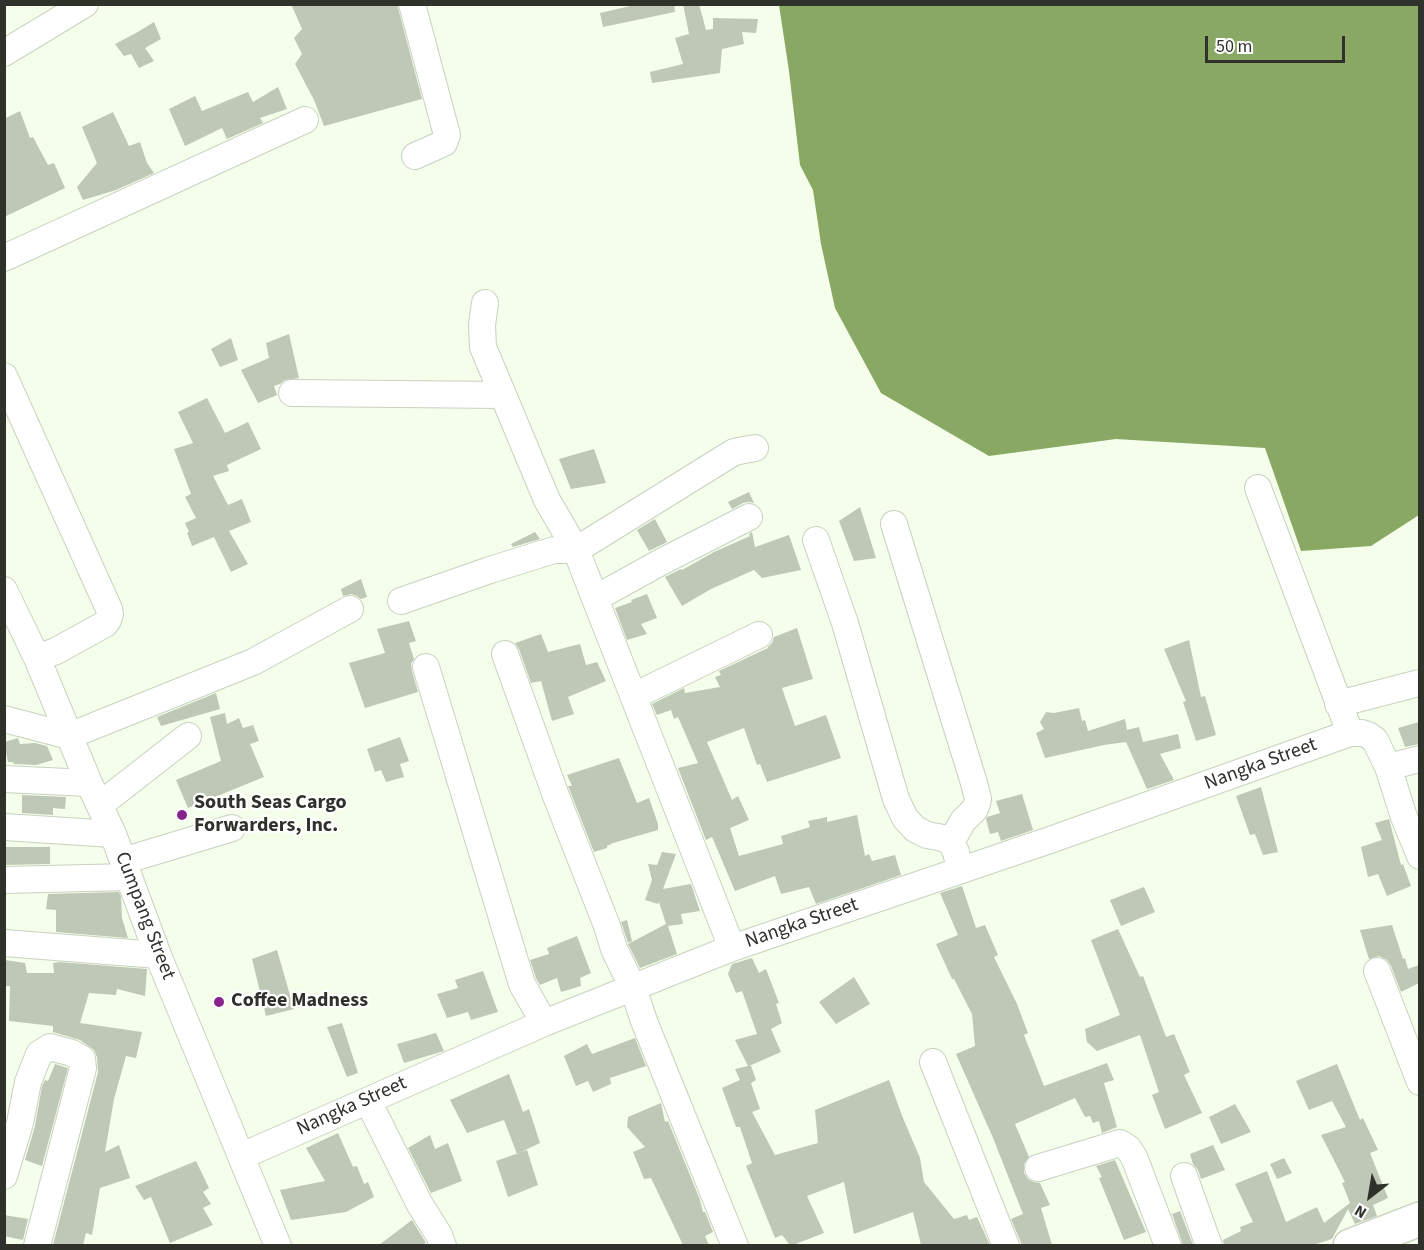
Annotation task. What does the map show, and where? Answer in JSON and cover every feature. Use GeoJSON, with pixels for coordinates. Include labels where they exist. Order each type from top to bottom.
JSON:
{"type":"FeatureCollection","features":[{"type":"Feature","properties":{"kind":"highway"},"geometry":{"type":"LineString","coordinates":[[1350,1245],[1419,1219]]}},
{"type":"Feature","properties":{"kind":"street"},"geometry":{"type":"LineString","coordinates":[[4,53],[85,4]]}},
{"type":"Feature","properties":{"kind":"street"},"geometry":{"type":"LineString","coordinates":[[412,4],[447,135],[444,143],[415,156]]}},
{"type":"Feature","properties":{"kind":"street"},"geometry":{"type":"LineString","coordinates":[[4,258],[305,120]]}},
{"type":"Feature","properties":{"kind":"street"},"geometry":{"type":"LineString","coordinates":[[485,303],[482,326],[483,347],[547,500],[576,549],[732,948]]}},
{"type":"Feature","properties":{"kind":"street"},"geometry":{"type":"LineString","coordinates":[[4,376],[110,614],[105,624],[56,651],[37,658]]}},
{"type":"Feature","properties":{"kind":"street"},"geometry":{"type":"LineString","coordinates":[[292,393],[503,395]]}},
{"type":"Feature","properties":{"kind":"street"},"geometry":{"type":"LineString","coordinates":[[401,601],[554,550],[576,549],[734,452],[755,448]]}},
{"type":"Feature","properties":{"kind":"street"},"geometry":{"type":"LineString","coordinates":[[1258,488],[1350,734],[1362,733],[1375,740],[1412,815],[1419,856]]}},
{"type":"Feature","properties":{"kind":"street"},"geometry":{"type":"LineString","coordinates":[[596,598],[749,517]]}},
{"type":"Feature","properties":{"kind":"street"},"geometry":{"type":"LineString","coordinates":[[894,524],[975,783],[978,799],[975,809],[963,821],[951,842]]}},
{"type":"Feature","properties":{"kind":"street"},"geometry":{"type":"LineString","coordinates":[[816,540],[845,623],[896,800],[905,818],[915,829],[951,842],[960,870]]}},
{"type":"Feature","properties":{"kind":"street","name":"Cumpang Street"},"geometry":{"type":"LineString","coordinates":[[4,590],[37,658],[113,834],[159,955],[278,1245]]}},
{"type":"Feature","properties":{"kind":"street"},"geometry":{"type":"LineString","coordinates":[[4,719],[66,727],[253,662],[350,609]]}},
{"type":"Feature","properties":{"kind":"street"},"geometry":{"type":"LineString","coordinates":[[634,696],[759,635]]}},
{"type":"Feature","properties":{"kind":"street"},"geometry":{"type":"LineString","coordinates":[[505,654],[614,949],[633,988],[644,1022],[735,1245]]}},
{"type":"Feature","properties":{"kind":"street"},"geometry":{"type":"LineString","coordinates":[[426,667],[522,984],[544,1023]]}},
{"type":"Feature","properties":{"kind":"street"},"geometry":{"type":"LineString","coordinates":[[1338,704],[1419,683]]}},
{"type":"Feature","properties":{"kind":"street"},"geometry":{"type":"LineString","coordinates":[[4,702],[66,727]]}},
{"type":"Feature","properties":{"kind":"street","name":"Nangka Street"},"geometry":{"type":"LineString","coordinates":[[242,1156],[544,1023],[732,948],[1050,840],[1350,734]]}},
{"type":"Feature","properties":{"kind":"street"},"geometry":{"type":"LineString","coordinates":[[4,780],[110,797],[188,736]]}},
{"type":"Feature","properties":{"kind":"street"},"geometry":{"type":"LineString","coordinates":[[1388,767],[1419,759]]}},
{"type":"Feature","properties":{"kind":"street"},"geometry":{"type":"LineString","coordinates":[[4,827],[113,834]]}},
{"type":"Feature","properties":{"kind":"street"},"geometry":{"type":"LineString","coordinates":[[4,880],[126,869],[232,828]]}},
{"type":"Feature","properties":{"kind":"street"},"geometry":{"type":"LineString","coordinates":[[4,943],[159,955]]}},
{"type":"Feature","properties":{"kind":"street"},"geometry":{"type":"LineString","coordinates":[[1377,971],[1419,1082]]}},
{"type":"Feature","properties":{"kind":"street"},"geometry":{"type":"LineString","coordinates":[[4,1176],[20,1123],[28,1082],[39,1054],[50,1047],[72,1053],[82,1059],[83,1068],[37,1245]]}},
{"type":"Feature","properties":{"kind":"street"},"geometry":{"type":"LineString","coordinates":[[933,1062],[1006,1245]]}},
{"type":"Feature","properties":{"kind":"street"},"geometry":{"type":"LineString","coordinates":[[368,1101],[419,1203],[443,1245]]}},
{"type":"Feature","properties":{"kind":"street"},"geometry":{"type":"LineString","coordinates":[[1038,1168],[1120,1143],[1128,1148],[1134,1157],[1168,1245]]}},
{"type":"Feature","properties":{"kind":"street"},"geometry":{"type":"LineString","coordinates":[[1184,1176],[1209,1245]]}},
{"type":"Feature","properties":{"kind":"shaded area"},"geometry":{"type":"Polygon","coordinates":[[[779,5],[1419,5],[1419,515],[1371,546],[1301,551],[1265,448],[1116,439],[989,456],[881,393],[835,308],[821,244],[813,190],[800,165],[779,5]]]}},
{"type":"Feature","properties":{"kind":"building"},"geometry":{"type":"Polygon","coordinates":[[[291,4],[397,4],[422,99],[324,126],[314,100],[295,64],[302,54],[294,38],[302,29],[291,4]]]}},
{"type":"Feature","properties":{"kind":"building"},"geometry":{"type":"Polygon","coordinates":[[[639,4],[674,4],[675,12],[603,27],[600,13],[639,4]]]}},
{"type":"Feature","properties":{"kind":"building"},"geometry":{"type":"Polygon","coordinates":[[[683,4],[699,4],[706,30],[713,29],[713,18],[758,19],[756,33],[742,32],[744,44],[722,49],[720,73],[652,83],[650,72],[683,64],[675,38],[689,34],[683,4]]]}},
{"type":"Feature","properties":{"kind":"building"},"geometry":{"type":"Polygon","coordinates":[[[154,22],[161,39],[145,48],[154,61],[139,68],[131,54],[124,56],[115,44],[154,22]]]}},
{"type":"Feature","properties":{"kind":"building"},"geometry":{"type":"Polygon","coordinates":[[[278,87],[287,109],[260,118],[263,123],[227,139],[222,128],[185,146],[169,109],[195,96],[202,111],[248,92],[253,102],[278,87]]]}},
{"type":"Feature","properties":{"kind":"building"},"geometry":{"type":"Polygon","coordinates":[[[20,111],[30,138],[33,137],[48,165],[54,163],[65,188],[4,217],[4,119],[20,111]]]}},
{"type":"Feature","properties":{"kind":"building"},"geometry":{"type":"Polygon","coordinates":[[[113,112],[129,146],[140,142],[147,163],[154,173],[116,190],[83,200],[77,187],[97,163],[82,127],[113,112]]]}},
{"type":"Feature","properties":{"kind":"building"},"geometry":{"type":"Polygon","coordinates":[[[289,334],[299,378],[285,380],[274,386],[277,395],[258,403],[241,370],[269,358],[266,343],[289,334]]]}},
{"type":"Feature","properties":{"kind":"building"},"geometry":{"type":"Polygon","coordinates":[[[231,338],[238,360],[220,367],[211,349],[231,338]]]}},
{"type":"Feature","properties":{"kind":"building"},"geometry":{"type":"Polygon","coordinates":[[[207,398],[225,433],[248,422],[261,449],[227,465],[229,471],[213,476],[228,505],[242,499],[251,522],[229,531],[248,564],[231,572],[214,537],[192,546],[185,523],[196,518],[185,497],[191,494],[174,449],[193,443],[178,412],[207,398]]]}},
{"type":"Feature","properties":{"kind":"building"},"geometry":{"type":"Polygon","coordinates":[[[594,449],[606,483],[571,489],[559,459],[594,449]]]}},
{"type":"Feature","properties":{"kind":"building"},"geometry":{"type":"Polygon","coordinates":[[[749,492],[754,503],[743,503],[732,509],[728,502],[749,492]]]}},
{"type":"Feature","properties":{"kind":"building"},"geometry":{"type":"Polygon","coordinates":[[[860,507],[876,558],[854,561],[839,521],[860,507]]]}},
{"type":"Feature","properties":{"kind":"building"},"geometry":{"type":"Polygon","coordinates":[[[655,519],[667,542],[649,551],[637,530],[655,519]]]}},
{"type":"Feature","properties":{"kind":"building"},"geometry":{"type":"Polygon","coordinates":[[[535,532],[540,539],[513,547],[511,544],[535,532]]]}},
{"type":"Feature","properties":{"kind":"building"},"geometry":{"type":"Polygon","coordinates":[[[752,532],[755,547],[789,535],[801,570],[762,578],[754,570],[711,589],[682,606],[665,577],[750,536],[752,532]]]}},
{"type":"Feature","properties":{"kind":"building"},"geometry":{"type":"Polygon","coordinates":[[[361,579],[367,597],[361,599],[351,594],[343,596],[341,589],[361,579]]]}},
{"type":"Feature","properties":{"kind":"building"},"geometry":{"type":"Polygon","coordinates":[[[647,594],[657,618],[641,624],[647,634],[627,640],[615,608],[647,594]]]}},
{"type":"Feature","properties":{"kind":"building"},"geometry":{"type":"Polygon","coordinates":[[[409,621],[416,641],[409,643],[414,659],[411,664],[412,671],[418,692],[365,708],[349,663],[385,653],[377,629],[409,621]]]}},
{"type":"Feature","properties":{"kind":"building"},"geometry":{"type":"Polygon","coordinates":[[[797,628],[813,679],[782,688],[795,726],[826,715],[841,758],[767,782],[760,764],[757,765],[744,728],[707,742],[732,800],[738,796],[749,820],[730,828],[739,856],[783,844],[781,836],[810,827],[808,821],[827,817],[827,822],[857,815],[865,856],[869,854],[872,861],[895,855],[901,875],[816,904],[809,887],[781,894],[775,876],[735,891],[712,837],[706,840],[678,768],[698,763],[678,717],[674,719],[671,710],[657,715],[652,704],[684,688],[685,693],[720,687],[715,677],[721,675],[719,671],[768,648],[774,637],[797,628]]]}},
{"type":"Feature","properties":{"kind":"building"},"geometry":{"type":"Polygon","coordinates":[[[541,634],[548,652],[580,644],[586,665],[597,662],[606,681],[568,697],[574,714],[552,721],[541,681],[531,683],[515,643],[541,634]]]}},
{"type":"Feature","properties":{"kind":"building"},"geometry":{"type":"Polygon","coordinates":[[[1189,640],[1201,697],[1205,696],[1216,735],[1196,741],[1183,702],[1186,701],[1164,649],[1189,640]]]}},
{"type":"Feature","properties":{"kind":"building"},"geometry":{"type":"Polygon","coordinates":[[[216,693],[220,709],[161,726],[157,717],[216,693]]]}},
{"type":"Feature","properties":{"kind":"building"},"geometry":{"type":"Polygon","coordinates":[[[1079,708],[1082,721],[1085,720],[1088,731],[1125,719],[1127,730],[1139,727],[1143,742],[1178,734],[1181,748],[1160,754],[1174,780],[1147,789],[1126,742],[1045,758],[1036,733],[1044,729],[1040,722],[1046,712],[1054,713],[1079,708]]]}},
{"type":"Feature","properties":{"kind":"building"},"geometry":{"type":"Polygon","coordinates":[[[225,713],[227,724],[239,718],[243,728],[253,725],[259,741],[250,744],[264,777],[188,808],[176,780],[221,761],[210,717],[225,713]]]}},
{"type":"Feature","properties":{"kind":"building"},"geometry":{"type":"Polygon","coordinates":[[[1419,722],[1419,744],[1405,747],[1398,728],[1419,722]]]}},
{"type":"Feature","properties":{"kind":"building"},"geometry":{"type":"Polygon","coordinates":[[[400,737],[409,761],[400,764],[404,777],[386,782],[381,770],[375,772],[367,749],[400,737]]]}},
{"type":"Feature","properties":{"kind":"building"},"geometry":{"type":"Polygon","coordinates":[[[18,738],[20,744],[35,743],[47,746],[53,760],[36,765],[8,762],[4,742],[18,738]]]}},
{"type":"Feature","properties":{"kind":"building"},"geometry":{"type":"Polygon","coordinates":[[[619,758],[637,803],[649,798],[658,830],[613,843],[607,848],[594,852],[568,786],[572,786],[567,775],[619,758]]]}},
{"type":"Feature","properties":{"kind":"building"},"geometry":{"type":"Polygon","coordinates":[[[1261,787],[1278,852],[1263,855],[1255,834],[1250,835],[1236,796],[1261,787]]]}},
{"type":"Feature","properties":{"kind":"building"},"geometry":{"type":"Polygon","coordinates":[[[1022,794],[1033,830],[1001,841],[998,832],[990,834],[986,819],[1000,813],[996,801],[1022,794]]]}},
{"type":"Feature","properties":{"kind":"building"},"geometry":{"type":"Polygon","coordinates":[[[22,795],[66,797],[65,809],[53,808],[53,815],[22,813],[22,795]]]}},
{"type":"Feature","properties":{"kind":"building"},"geometry":{"type":"Polygon","coordinates":[[[1389,819],[1401,865],[1403,864],[1411,886],[1387,896],[1378,874],[1368,877],[1361,847],[1382,840],[1375,823],[1389,819]]]}},
{"type":"Feature","properties":{"kind":"building"},"geometry":{"type":"Polygon","coordinates":[[[4,847],[50,847],[50,864],[4,865],[4,847]]]}},
{"type":"Feature","properties":{"kind":"building"},"geometry":{"type":"Polygon","coordinates":[[[662,852],[676,854],[663,889],[691,884],[700,911],[681,914],[683,924],[668,926],[677,954],[640,968],[628,944],[666,924],[659,902],[658,904],[645,900],[652,880],[648,864],[657,865],[662,852]]]}},
{"type":"Feature","properties":{"kind":"building"},"geometry":{"type":"Polygon","coordinates":[[[962,886],[976,928],[985,925],[998,955],[994,957],[1017,1004],[1028,1033],[1024,1035],[1044,1086],[1107,1063],[1114,1080],[1104,1083],[1117,1127],[1102,1133],[1099,1121],[1093,1123],[1090,1116],[1085,1117],[1075,1098],[1015,1124],[1029,1157],[1024,1164],[1024,1173],[1028,1179],[1040,1183],[1050,1205],[1041,1208],[1052,1245],[1022,1245],[1011,1219],[1023,1214],[956,1054],[975,1046],[972,1014],[936,944],[958,935],[940,893],[962,886]]]}},
{"type":"Feature","properties":{"kind":"building"},"geometry":{"type":"Polygon","coordinates":[[[1144,887],[1155,912],[1121,926],[1110,900],[1144,887]]]}},
{"type":"Feature","properties":{"kind":"building"},"geometry":{"type":"Polygon","coordinates":[[[119,892],[122,918],[128,938],[56,932],[56,910],[46,909],[48,894],[119,892]]]}},
{"type":"Feature","properties":{"kind":"building"},"geometry":{"type":"Polygon","coordinates":[[[627,920],[632,941],[628,943],[621,922],[627,920]]]}},
{"type":"Feature","properties":{"kind":"building"},"geometry":{"type":"Polygon","coordinates":[[[1392,925],[1408,969],[1419,965],[1419,983],[1401,992],[1387,960],[1379,956],[1369,959],[1360,930],[1392,925]]]}},
{"type":"Feature","properties":{"kind":"building"},"geometry":{"type":"Polygon","coordinates":[[[1118,929],[1140,977],[1143,976],[1166,1037],[1174,1034],[1190,1072],[1184,1075],[1202,1113],[1165,1129],[1152,1095],[1159,1092],[1140,1035],[1097,1051],[1087,1042],[1085,1029],[1120,1015],[1091,940],[1118,929]]]}},
{"type":"Feature","properties":{"kind":"building"},"geometry":{"type":"Polygon","coordinates":[[[577,936],[591,973],[580,978],[581,986],[561,992],[557,978],[540,985],[530,960],[549,954],[547,948],[577,936]]]}},
{"type":"Feature","properties":{"kind":"building"},"geometry":{"type":"Polygon","coordinates":[[[277,950],[294,1009],[266,1016],[252,959],[277,950]]]}},
{"type":"Feature","properties":{"kind":"building"},"geometry":{"type":"Polygon","coordinates":[[[752,958],[759,973],[766,969],[779,1003],[776,1004],[782,1023],[771,1029],[781,1052],[749,1066],[756,1080],[751,1083],[760,1109],[752,1112],[775,1155],[818,1143],[815,1110],[889,1080],[920,1158],[924,1182],[954,1219],[967,1215],[969,1220],[977,1217],[990,1245],[921,1245],[913,1212],[854,1234],[844,1182],[807,1196],[824,1233],[793,1245],[790,1245],[782,1235],[775,1238],[746,1166],[752,1163],[740,1127],[736,1127],[722,1088],[740,1080],[735,1069],[748,1066],[735,1040],[757,1034],[742,991],[736,993],[728,974],[732,964],[752,958]]]}},
{"type":"Feature","properties":{"kind":"building"},"geometry":{"type":"Polygon","coordinates":[[[5,960],[25,963],[27,973],[54,973],[53,963],[59,962],[147,969],[145,996],[117,989],[116,995],[89,993],[80,1023],[142,1032],[136,1058],[126,1056],[114,1099],[105,1152],[119,1145],[130,1178],[100,1188],[92,1235],[86,1233],[83,1245],[53,1245],[98,1072],[97,1057],[94,1050],[80,1040],[53,1032],[53,1026],[9,1021],[10,986],[4,986],[5,960]]]}},
{"type":"Feature","properties":{"kind":"building"},"geometry":{"type":"Polygon","coordinates":[[[483,971],[498,1012],[471,1020],[468,1012],[447,1018],[437,994],[458,988],[455,980],[483,971]]]}},
{"type":"Feature","properties":{"kind":"building"},"geometry":{"type":"Polygon","coordinates":[[[854,977],[870,1004],[836,1024],[819,1002],[854,977]]]}},
{"type":"Feature","properties":{"kind":"building"},"geometry":{"type":"Polygon","coordinates":[[[342,1023],[358,1073],[347,1077],[327,1027],[342,1023]]]}},
{"type":"Feature","properties":{"kind":"building"},"geometry":{"type":"Polygon","coordinates":[[[436,1033],[444,1051],[404,1063],[397,1044],[436,1033]]]}},
{"type":"Feature","properties":{"kind":"building"},"geometry":{"type":"Polygon","coordinates":[[[635,1038],[646,1066],[610,1078],[611,1084],[593,1092],[588,1081],[576,1086],[564,1056],[587,1044],[592,1054],[635,1038]]]}},
{"type":"Feature","properties":{"kind":"building"},"geometry":{"type":"Polygon","coordinates":[[[55,1064],[68,1068],[42,1166],[25,1160],[35,1126],[42,1086],[45,1080],[48,1081],[55,1064]]]}},
{"type":"Feature","properties":{"kind":"building"},"geometry":{"type":"Polygon","coordinates":[[[1337,1064],[1360,1120],[1363,1118],[1378,1150],[1370,1153],[1388,1198],[1373,1205],[1377,1216],[1355,1224],[1348,1209],[1332,1239],[1313,1245],[1224,1245],[1223,1240],[1241,1231],[1240,1227],[1253,1222],[1235,1184],[1267,1171],[1286,1222],[1317,1207],[1324,1223],[1350,1203],[1342,1183],[1345,1182],[1321,1135],[1346,1127],[1332,1101],[1309,1110],[1296,1081],[1337,1064]]]}},
{"type":"Feature","properties":{"kind":"building"},"geometry":{"type":"Polygon","coordinates":[[[509,1074],[523,1112],[529,1109],[540,1143],[517,1154],[504,1120],[467,1133],[450,1100],[509,1074]]]}},
{"type":"Feature","properties":{"kind":"building"},"geometry":{"type":"Polygon","coordinates":[[[661,1103],[665,1122],[668,1121],[713,1232],[705,1236],[709,1245],[683,1245],[651,1178],[644,1179],[633,1152],[645,1147],[627,1127],[628,1117],[661,1103]]]}},
{"type":"Feature","properties":{"kind":"building"},"geometry":{"type":"Polygon","coordinates":[[[1235,1104],[1251,1132],[1221,1144],[1209,1117],[1235,1104]]]}},
{"type":"Feature","properties":{"kind":"building"},"geometry":{"type":"Polygon","coordinates":[[[338,1133],[353,1167],[357,1166],[364,1184],[368,1182],[374,1197],[346,1212],[291,1220],[280,1190],[325,1181],[306,1148],[338,1133]]]}},
{"type":"Feature","properties":{"kind":"building"},"geometry":{"type":"Polygon","coordinates":[[[430,1135],[435,1149],[448,1143],[462,1181],[431,1193],[408,1148],[430,1135]]]}},
{"type":"Feature","properties":{"kind":"building"},"geometry":{"type":"Polygon","coordinates":[[[1213,1145],[1225,1170],[1201,1179],[1190,1154],[1213,1145]]]}},
{"type":"Feature","properties":{"kind":"building"},"geometry":{"type":"Polygon","coordinates":[[[527,1150],[538,1185],[508,1197],[496,1161],[527,1150]]]}},
{"type":"Feature","properties":{"kind":"building"},"geometry":{"type":"Polygon","coordinates":[[[1284,1158],[1292,1173],[1277,1179],[1270,1164],[1284,1158]]]}},
{"type":"Feature","properties":{"kind":"building"},"geometry":{"type":"Polygon","coordinates":[[[1115,1160],[1146,1232],[1124,1240],[1096,1166],[1115,1160]]]}},
{"type":"Feature","properties":{"kind":"building"},"geometry":{"type":"Polygon","coordinates":[[[196,1161],[209,1188],[203,1192],[211,1204],[203,1208],[213,1225],[170,1243],[151,1197],[144,1200],[135,1186],[196,1161]]]}},
{"type":"Feature","properties":{"kind":"building"},"geometry":{"type":"Polygon","coordinates":[[[1180,1211],[1193,1245],[1183,1245],[1172,1214],[1180,1211]]]}},
{"type":"Feature","properties":{"kind":"building"},"geometry":{"type":"Polygon","coordinates":[[[4,1215],[28,1219],[23,1240],[4,1236],[4,1215]]]}},
{"type":"Feature","properties":{"kind":"building"},"geometry":{"type":"Polygon","coordinates":[[[412,1220],[426,1243],[379,1245],[412,1220]]]}},
{"type":"Feature","properties":{"kind":"place","name":"South Seas Cargo Forwarders, Inc."},"geometry":{"type":"Point","coordinates":[182,815]}},
{"type":"Feature","properties":{"kind":"place","name":"Coffee Madness"},"geometry":{"type":"Point","coordinates":[219,1002]}}]}
